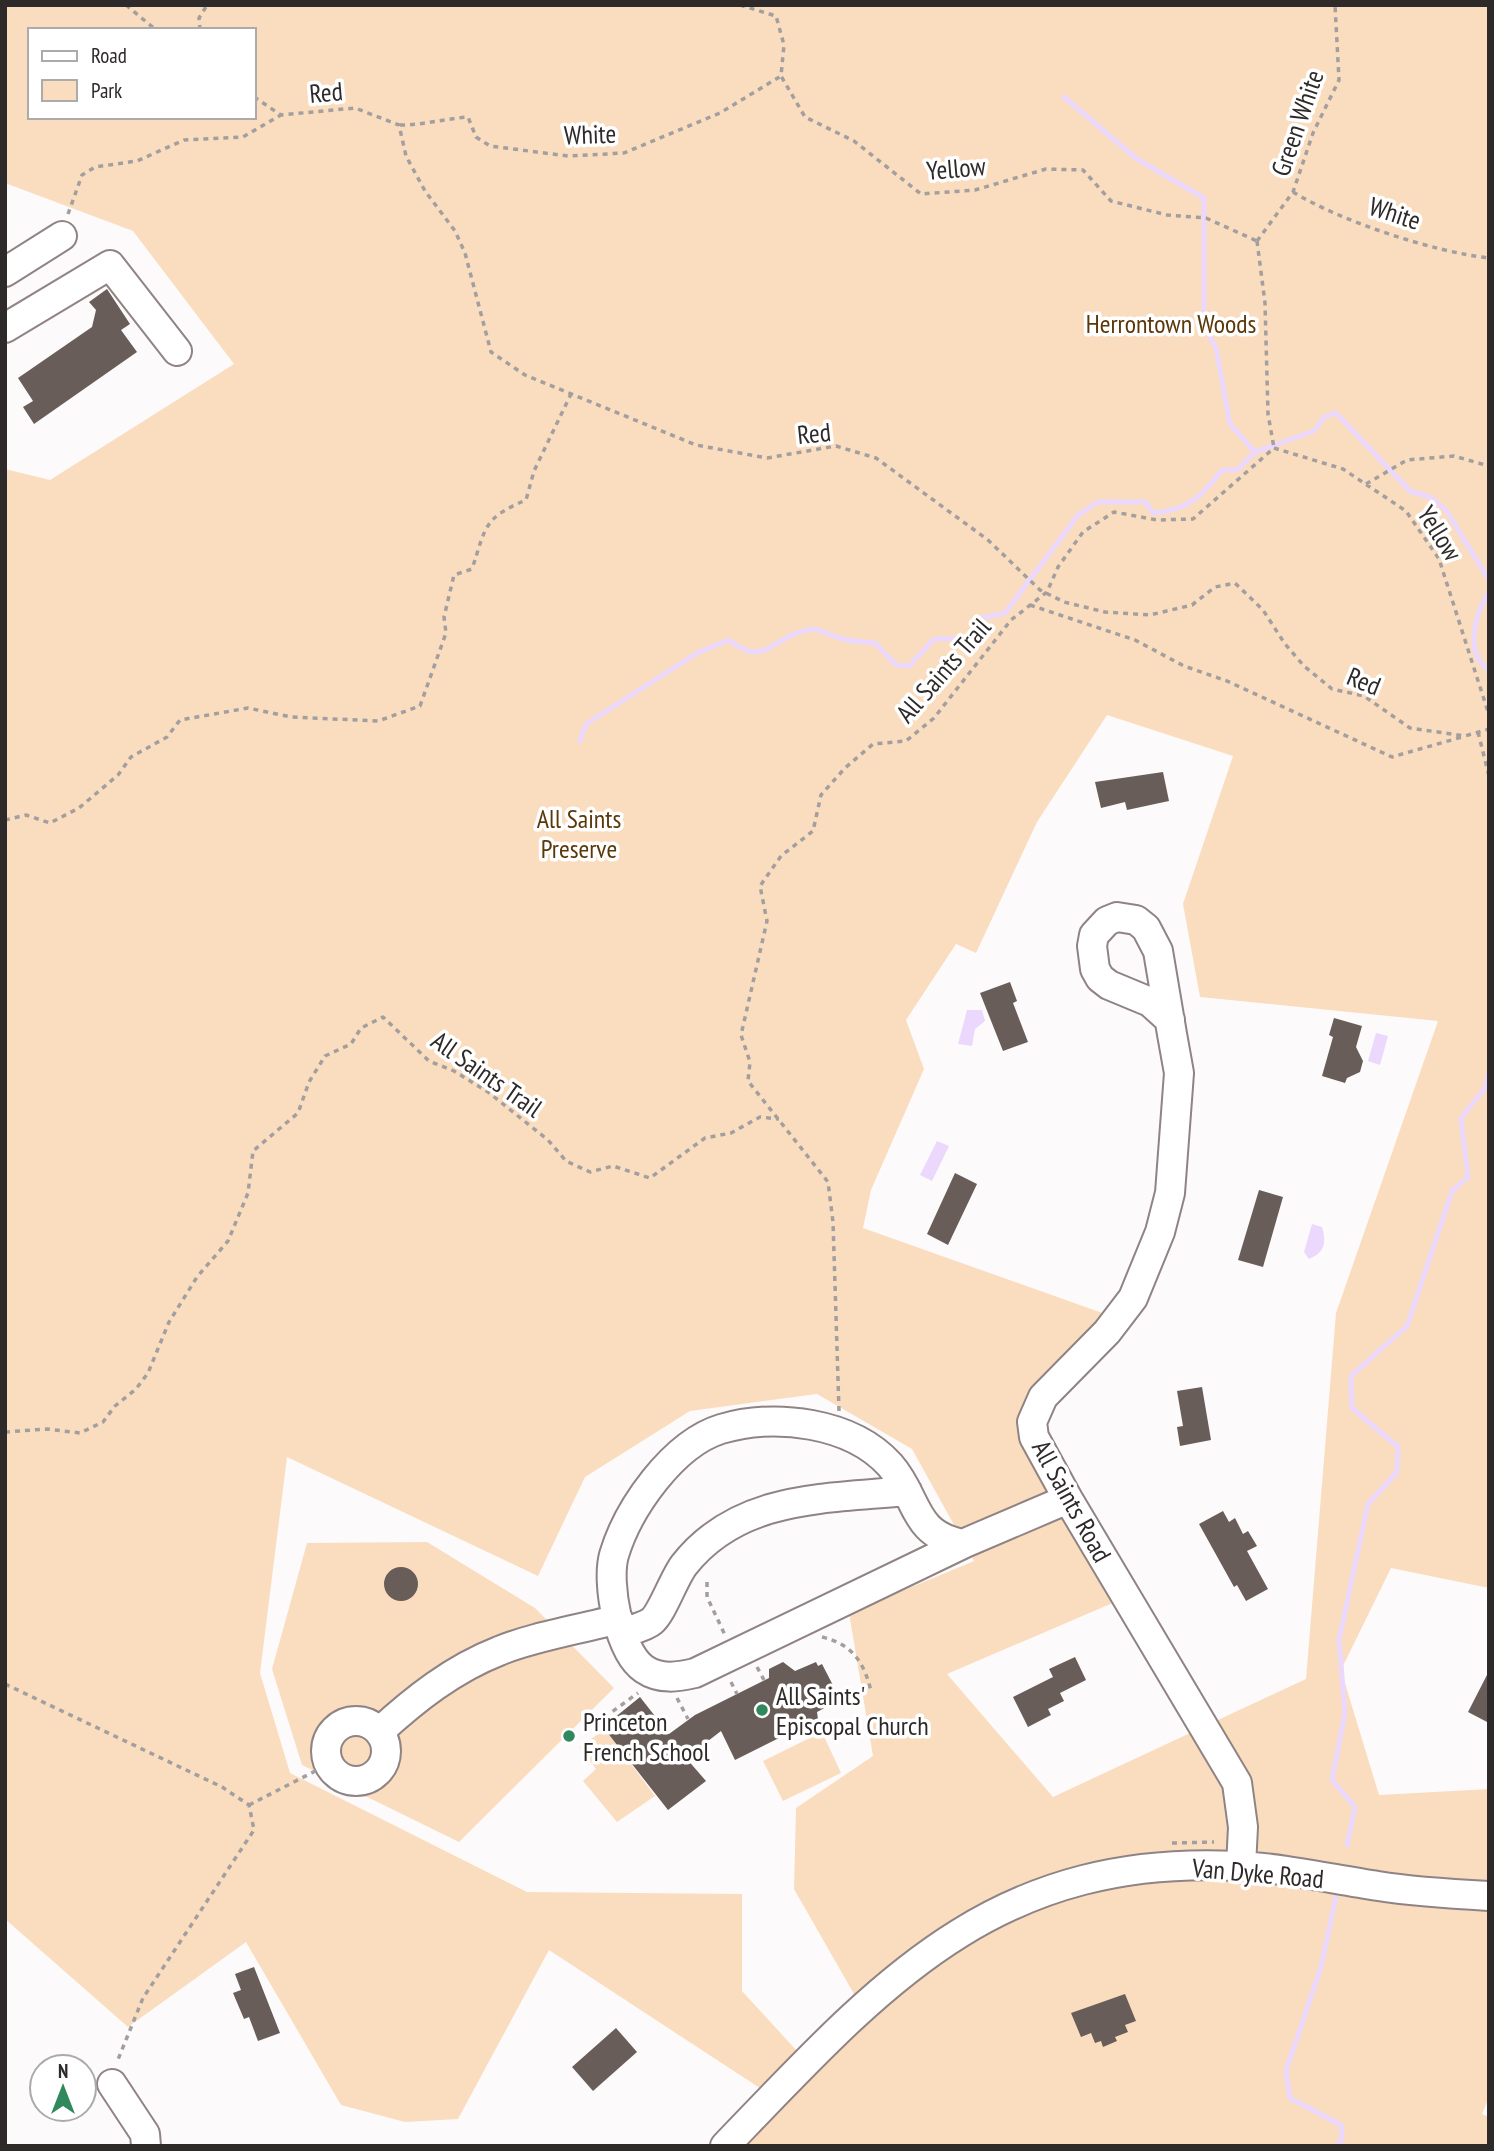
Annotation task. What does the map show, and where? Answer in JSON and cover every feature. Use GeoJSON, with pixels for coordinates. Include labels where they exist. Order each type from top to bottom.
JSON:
{"type":"FeatureCollection","features":[{"type":"Feature","properties":{"kind":"street"},"geometry":{"type":"LineString","coordinates":[[5,272],[62,236]]}},
{"type":"Feature","properties":{"kind":"street"},"geometry":{"type":"LineString","coordinates":[[5,328],[110,265],[177,351]]}},
{"type":"Feature","properties":{"kind":"street","name":"All Saints Road"},"geometry":{"type":"LineString","coordinates":[[1170,1020],[1179,1073],[1170,1193],[1160,1232],[1133,1298],[1107,1332],[1043,1397],[1035,1409],[1034,1437],[1237,1783],[1243,1827],[1241,1866]]}},
{"type":"Feature","properties":{"kind":"street"},"geometry":{"type":"LineString","coordinates":[[962,1544],[938,1536],[921,1522],[907,1491],[890,1465],[876,1453],[840,1434],[802,1423],[761,1422],[719,1430],[686,1450],[646,1491],[616,1550],[612,1573],[620,1626],[630,1653],[643,1669],[677,1678],[695,1673],[962,1544],[1068,1499]]}},
{"type":"Feature","properties":{"kind":"street"},"geometry":{"type":"LineString","coordinates":[[379,1731],[414,1700],[464,1666],[501,1650],[652,1621],[683,1566],[713,1535],[750,1513],[781,1505],[907,1491]]}},
{"type":"Feature","properties":{"kind":"street"},"geometry":{"type":"LineString","coordinates":[[363,1721],[379,1731],[384,1740],[384,1760],[372,1776],[363,1780],[343,1778],[329,1764],[326,1745],[329,1736],[344,1723],[363,1721]]}},
{"type":"Feature","properties":{"kind":"street","name":"Van Dyke Road"},"geometry":{"type":"LineString","coordinates":[[725,2146],[825,2040],[921,1957],[983,1918],[1030,1897],[1111,1874],[1161,1867],[1241,1866],[1382,1887],[1489,1896]]}},
{"type":"Feature","properties":{"kind":"street"},"geometry":{"type":"LineString","coordinates":[[112,2084],[145,2134],[146,2146]]}},
{"type":"Feature","properties":{"kind":"path"},"geometry":{"type":"LineString","coordinates":[[126,5],[154,28]]}},
{"type":"Feature","properties":{"kind":"path"},"geometry":{"type":"LineString","coordinates":[[200,28],[199,18],[207,5]]}},
{"type":"Feature","properties":{"kind":"path"},"geometry":{"type":"LineString","coordinates":[[740,5],[776,16],[784,45],[781,76]]}},
{"type":"Feature","properties":{"kind":"path","name":"Green White"},"geometry":{"type":"LineString","coordinates":[[1257,241],[1293,192],[1313,133],[1339,80],[1335,5]]}},
{"type":"Feature","properties":{"kind":"path","name":"White"},"geometry":{"type":"LineString","coordinates":[[399,125],[421,125],[444,118],[468,117],[476,137],[490,146],[568,156],[624,153],[720,113],[781,76]]}},
{"type":"Feature","properties":{"kind":"path","name":"Yellow"},"geometry":{"type":"LineString","coordinates":[[781,76],[805,117],[854,141],[920,194],[975,190],[1046,169],[1083,170],[1111,201],[1167,215],[1206,218],[1257,241]]}},
{"type":"Feature","properties":{"kind":"path","name":"Red"},"geometry":{"type":"LineString","coordinates":[[256,98],[281,115],[355,108],[399,125],[406,156],[425,191],[456,231],[465,253],[491,352],[525,375],[613,414],[696,446],[767,458],[836,446],[876,458],[988,540],[1040,590],[1064,602],[1105,612],[1150,615],[1192,605],[1215,587],[1235,583],[1263,610],[1304,666],[1332,689],[1364,696],[1410,728],[1465,736],[1489,729]]}},
{"type":"Feature","properties":{"kind":"path"},"geometry":{"type":"LineString","coordinates":[[62,236],[82,175],[95,167],[137,161],[184,140],[243,137],[281,115]]}},
{"type":"Feature","properties":{"kind":"path","name":"White"},"geometry":{"type":"LineString","coordinates":[[1293,192],[1317,206],[1369,226],[1468,256],[1489,258]]}},
{"type":"Feature","properties":{"kind":"path"},"geometry":{"type":"LineString","coordinates":[[1047,592],[1058,567],[1083,532],[1114,512],[1157,520],[1194,519],[1274,448],[1268,414],[1265,303],[1257,241]]}},
{"type":"Feature","properties":{"kind":"path"},"geometry":{"type":"LineString","coordinates":[[5,820],[26,815],[50,823],[79,808],[118,775],[131,757],[167,737],[180,720],[248,708],[291,716],[378,721],[421,706],[446,633],[444,617],[454,575],[472,569],[484,531],[498,512],[526,500],[534,471],[571,394]]}},
{"type":"Feature","properties":{"kind":"path","name":"Yellow"},"geometry":{"type":"LineString","coordinates":[[1274,448],[1343,469],[1406,511],[1439,559],[1489,715]]}},
{"type":"Feature","properties":{"kind":"path"},"geometry":{"type":"LineString","coordinates":[[1366,484],[1407,460],[1454,456],[1489,466]]}},
{"type":"Feature","properties":{"kind":"path","name":"All Saints Trail"},"geometry":{"type":"LineString","coordinates":[[840,1434],[833,1222],[828,1182],[748,1081],[750,1062],[741,1035],[767,921],[760,886],[781,856],[814,831],[821,795],[845,768],[873,744],[906,741],[934,718],[1011,620],[1047,592]]}},
{"type":"Feature","properties":{"kind":"path"},"geometry":{"type":"LineString","coordinates":[[1030,605],[1135,640],[1184,666],[1227,681],[1392,757],[1465,736]]}},
{"type":"Feature","properties":{"kind":"path"},"geometry":{"type":"LineString","coordinates":[[1478,732],[1489,776]]}},
{"type":"Feature","properties":{"kind":"path","name":"All Saints Trail"},"geometry":{"type":"LineString","coordinates":[[5,1433],[47,1429],[80,1433],[103,1422],[116,1406],[136,1389],[148,1373],[169,1322],[197,1278],[228,1241],[247,1193],[253,1151],[298,1113],[309,1082],[325,1056],[351,1044],[361,1028],[383,1017],[429,1061],[454,1071],[488,1092],[548,1140],[566,1161],[590,1172],[613,1166],[650,1178],[705,1138],[731,1133],[760,1117],[779,1119]]}},
{"type":"Feature","properties":{"kind":"path"},"geometry":{"type":"LineString","coordinates":[[707,1582],[707,1597],[729,1643]]}},
{"type":"Feature","properties":{"kind":"path"},"geometry":{"type":"LineString","coordinates":[[820,1636],[838,1641],[853,1653],[865,1667],[871,1691]]}},
{"type":"Feature","properties":{"kind":"path"},"geometry":{"type":"LineString","coordinates":[[5,1684],[222,1787],[249,1805],[254,1830],[143,1998],[121,2048],[112,2084]]}},
{"type":"Feature","properties":{"kind":"path"},"geometry":{"type":"LineString","coordinates":[[597,1734],[596,1728],[601,1719],[647,1687]]}},
{"type":"Feature","properties":{"kind":"path"},"geometry":{"type":"LineString","coordinates":[[677,1689],[678,1703],[688,1719]]}},
{"type":"Feature","properties":{"kind":"path"},"geometry":{"type":"LineString","coordinates":[[687,1757],[691,1760],[700,1753]]}},
{"type":"Feature","properties":{"kind":"path"},"geometry":{"type":"LineString","coordinates":[[249,1805],[329,1764]]}},
{"type":"Feature","properties":{"kind":"green space"},"geometry":{"type":"Polygon","coordinates":[[[5,5],[1489,5],[1489,1588],[1391,1568],[1341,1670],[1379,1795],[1489,1789],[1489,2097],[1482,2114],[1489,2117],[1489,2146],[730,2146],[775,2098],[549,1950],[458,2119],[405,2122],[341,2105],[246,1942],[128,2027],[5,1919],[5,469],[50,480],[234,364],[133,231],[5,183],[5,5]],[[1107,715],[1037,822],[976,953],[956,944],[906,1020],[924,1069],[871,1190],[863,1228],[1122,1320],[1032,1414],[1129,1596],[947,1674],[1053,1797],[1306,1679],[1336,1313],[1438,1021],[1200,997],[1183,904],[1233,756],[1107,715]],[[817,1394],[690,1411],[585,1477],[538,1576],[287,1457],[260,1673],[290,1773],[527,1892],[742,1894],[742,1991],[808,2063],[862,2008],[794,1889],[796,1808],[873,1756],[849,1613],[974,1561],[912,1449],[817,1394]]]}},
{"type":"Feature","properties":{"kind":"green space"},"geometry":{"type":"Polygon","coordinates":[[[427,1542],[535,1608],[614,1688],[459,1842],[302,1765],[272,1669],[307,1543],[427,1542]]]}},
{"type":"Feature","properties":{"kind":"green space"},"geometry":{"type":"Polygon","coordinates":[[[605,1729],[655,1796],[617,1822],[583,1781],[596,1769],[580,1747],[605,1729]]]}},
{"type":"Feature","properties":{"kind":"green space"},"geometry":{"type":"Polygon","coordinates":[[[822,1732],[841,1773],[783,1801],[763,1761],[822,1732]]]}},
{"type":"Feature","properties":{"kind":"shaded area"},"geometry":{"type":"Polygon","coordinates":[[[967,1010],[982,1010],[985,1021],[975,1029],[972,1046],[958,1044],[967,1010]]]}},
{"type":"Feature","properties":{"kind":"shaded area"},"geometry":{"type":"Polygon","coordinates":[[[1376,1033],[1388,1036],[1380,1065],[1368,1061],[1376,1033]]]}},
{"type":"Feature","properties":{"kind":"shaded area"},"geometry":{"type":"Polygon","coordinates":[[[937,1141],[949,1146],[932,1181],[920,1175],[937,1141]]]}},
{"type":"Feature","properties":{"kind":"shaded area"},"geometry":{"type":"Polygon","coordinates":[[[1312,1224],[1322,1227],[1324,1243],[1318,1254],[1309,1259],[1304,1252],[1312,1224]]]}},
{"type":"Feature","properties":{"kind":"building"},"geometry":{"type":"Polygon","coordinates":[[[107,289],[130,324],[121,330],[137,352],[34,424],[23,407],[33,401],[18,378],[92,327],[96,310],[89,302],[107,289]]]}},
{"type":"Feature","properties":{"kind":"building"},"geometry":{"type":"Polygon","coordinates":[[[1163,772],[1169,801],[1127,810],[1125,802],[1101,808],[1095,782],[1163,772]]]}},
{"type":"Feature","properties":{"kind":"building"},"geometry":{"type":"Polygon","coordinates":[[[1010,982],[1017,1001],[1013,1003],[1028,1042],[1003,1051],[980,993],[1010,982]]]}},
{"type":"Feature","properties":{"kind":"building"},"geometry":{"type":"Polygon","coordinates":[[[1334,1018],[1362,1026],[1356,1047],[1363,1061],[1360,1072],[1347,1078],[1345,1083],[1322,1076],[1333,1037],[1329,1035],[1334,1018]]]}},
{"type":"Feature","properties":{"kind":"building"},"geometry":{"type":"Polygon","coordinates":[[[955,1173],[977,1184],[948,1245],[927,1234],[955,1173]]]}},
{"type":"Feature","properties":{"kind":"building"},"geometry":{"type":"Polygon","coordinates":[[[1259,1190],[1283,1197],[1263,1267],[1238,1260],[1259,1190]]]}},
{"type":"Feature","properties":{"kind":"building"},"geometry":{"type":"Polygon","coordinates":[[[1202,1387],[1211,1440],[1180,1446],[1177,1427],[1183,1426],[1177,1391],[1202,1387]]]}},
{"type":"Feature","properties":{"kind":"building"},"geometry":{"type":"Polygon","coordinates":[[[1223,1511],[1229,1522],[1235,1518],[1243,1534],[1248,1531],[1257,1546],[1247,1551],[1268,1589],[1246,1601],[1237,1585],[1234,1587],[1199,1524],[1223,1511]]]}},
{"type":"Feature","properties":{"kind":"building"},"geometry":{"type":"Polygon","coordinates":[[[401,1567],[413,1572],[418,1584],[413,1596],[401,1601],[389,1596],[384,1584],[389,1572],[401,1567]]]}},
{"type":"Feature","properties":{"kind":"building"},"geometry":{"type":"Polygon","coordinates":[[[1075,1657],[1086,1680],[1060,1693],[1064,1701],[1048,1709],[1051,1715],[1028,1727],[1013,1697],[1053,1677],[1049,1669],[1075,1657]]]}},
{"type":"Feature","properties":{"kind":"building","name":"All Saints' Episcopal Church"},"geometry":{"type":"Polygon","coordinates":[[[783,1662],[795,1671],[816,1662],[818,1666],[822,1664],[838,1695],[836,1702],[817,1712],[819,1727],[803,1736],[795,1730],[735,1760],[721,1731],[686,1758],[706,1781],[668,1810],[603,1727],[640,1697],[669,1734],[695,1715],[769,1678],[769,1669],[783,1662]]]}},
{"type":"Feature","properties":{"kind":"building"},"geometry":{"type":"Polygon","coordinates":[[[1489,1671],[1489,1723],[1468,1712],[1489,1671]]]}},
{"type":"Feature","properties":{"kind":"building"},"geometry":{"type":"Polygon","coordinates":[[[254,1967],[280,2033],[258,2041],[249,2017],[244,2019],[233,1993],[241,1990],[235,1974],[254,1967]]]}},
{"type":"Feature","properties":{"kind":"building"},"geometry":{"type":"Polygon","coordinates":[[[1125,1994],[1136,2021],[1125,2025],[1128,2032],[1115,2037],[1117,2041],[1103,2047],[1101,2041],[1095,2043],[1091,2033],[1081,2037],[1071,2013],[1125,1994]]]}},
{"type":"Feature","properties":{"kind":"building"},"geometry":{"type":"Polygon","coordinates":[[[616,2028],[637,2052],[593,2091],[572,2067],[616,2028]]]}},
{"type":"Feature","properties":{"kind":"waterway"},"geometry":{"type":"LineString","coordinates":[[1064,97],[1137,159],[1204,198],[1204,326],[1216,348],[1230,424],[1255,452]]}},
{"type":"Feature","properties":{"kind":"waterway"},"geometry":{"type":"LineString","coordinates":[[580,741],[586,724],[697,653],[729,640],[752,652],[761,651],[795,633],[817,630],[838,638],[875,643],[896,665],[909,666],[934,639],[972,638],[982,618],[1005,613],[1078,515],[1098,502],[1146,502],[1153,513],[1175,509],[1200,495],[1222,470],[1237,470],[1255,452],[1314,431],[1324,417],[1336,413],[1410,491],[1430,497],[1446,510],[1489,580]]}},
{"type":"Feature","properties":{"kind":"waterway"},"geometry":{"type":"LineString","coordinates":[[1489,591],[1474,632],[1476,654],[1489,670]]}},
{"type":"Feature","properties":{"kind":"waterway"},"geometry":{"type":"LineString","coordinates":[[1347,1845],[1355,1807],[1332,1780],[1345,1713],[1339,1640],[1368,1504],[1397,1472],[1398,1447],[1352,1408],[1351,1376],[1407,1326],[1452,1191],[1468,1177],[1461,1118],[1485,1088],[1489,1070]]}},
{"type":"Feature","properties":{"kind":"waterway"},"geometry":{"type":"LineString","coordinates":[[1336,1896],[1321,1967],[1286,2071],[1290,2098],[1341,2125],[1342,2140],[1336,2146]]}},
{"type":"Feature","properties":{"kind":"place","name":"All Saints' Episcopal Church"},"geometry":{"type":"Point","coordinates":[762,1710]}},
{"type":"Feature","properties":{"kind":"place","name":"Princeton French School"},"geometry":{"type":"Point","coordinates":[569,1736]}},
{"type":"Feature","properties":{"kind":"park label","name":"Herrontown Woods"},"geometry":{"type":"Point","coordinates":[1171,323]}},
{"type":"Feature","properties":{"kind":"park label","name":"All Saints Preserve"},"geometry":{"type":"Point","coordinates":[579,833]}}]}
